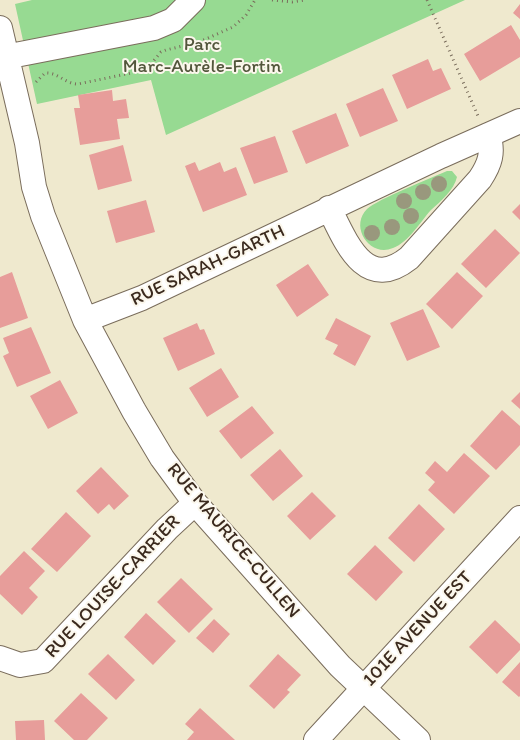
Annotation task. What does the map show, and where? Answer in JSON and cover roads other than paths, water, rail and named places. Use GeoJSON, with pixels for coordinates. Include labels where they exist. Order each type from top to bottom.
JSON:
{"type":"FeatureCollection","features":[{"type":"Feature","properties":{"kind":"street"},"geometry":{"type":"LineString","coordinates":[[3,58],[154,28],[173,20],[193,0]]}},
{"type":"Feature","properties":{"kind":"street","name":"RUE MAURICE-CULLEN"},"geometry":{"type":"LineString","coordinates":[[0,28],[3,58],[26,144],[34,187],[56,252],[85,320],[134,411],[162,458],[195,502],[340,666],[418,740]]}},
{"type":"Feature","properties":{"kind":"street","name":"RUE SARAH-GARTH"},"geometry":{"type":"LineString","coordinates":[[85,320],[142,298],[329,208],[484,128],[520,121]]}},
{"type":"Feature","properties":{"kind":"street"},"geometry":{"type":"LineString","coordinates":[[329,208],[342,234],[361,262],[381,271],[394,268],[409,258],[485,172],[491,156],[484,128]]}},
{"type":"Feature","properties":{"kind":"street","name":"RUE LOUISE-CARRIER"},"geometry":{"type":"LineString","coordinates":[[0,658],[20,665],[43,661],[167,529],[195,502]]}},
{"type":"Feature","properties":{"kind":"street","name":"101E AVENUE EST"},"geometry":{"type":"LineString","coordinates":[[316,740],[520,518]]}},
{"type":"Feature","properties":{"kind":"park label","name":"Parc Marc-Aurèle-Fortin"},"geometry":{"type":"Point","coordinates":[202,56]}}]}
